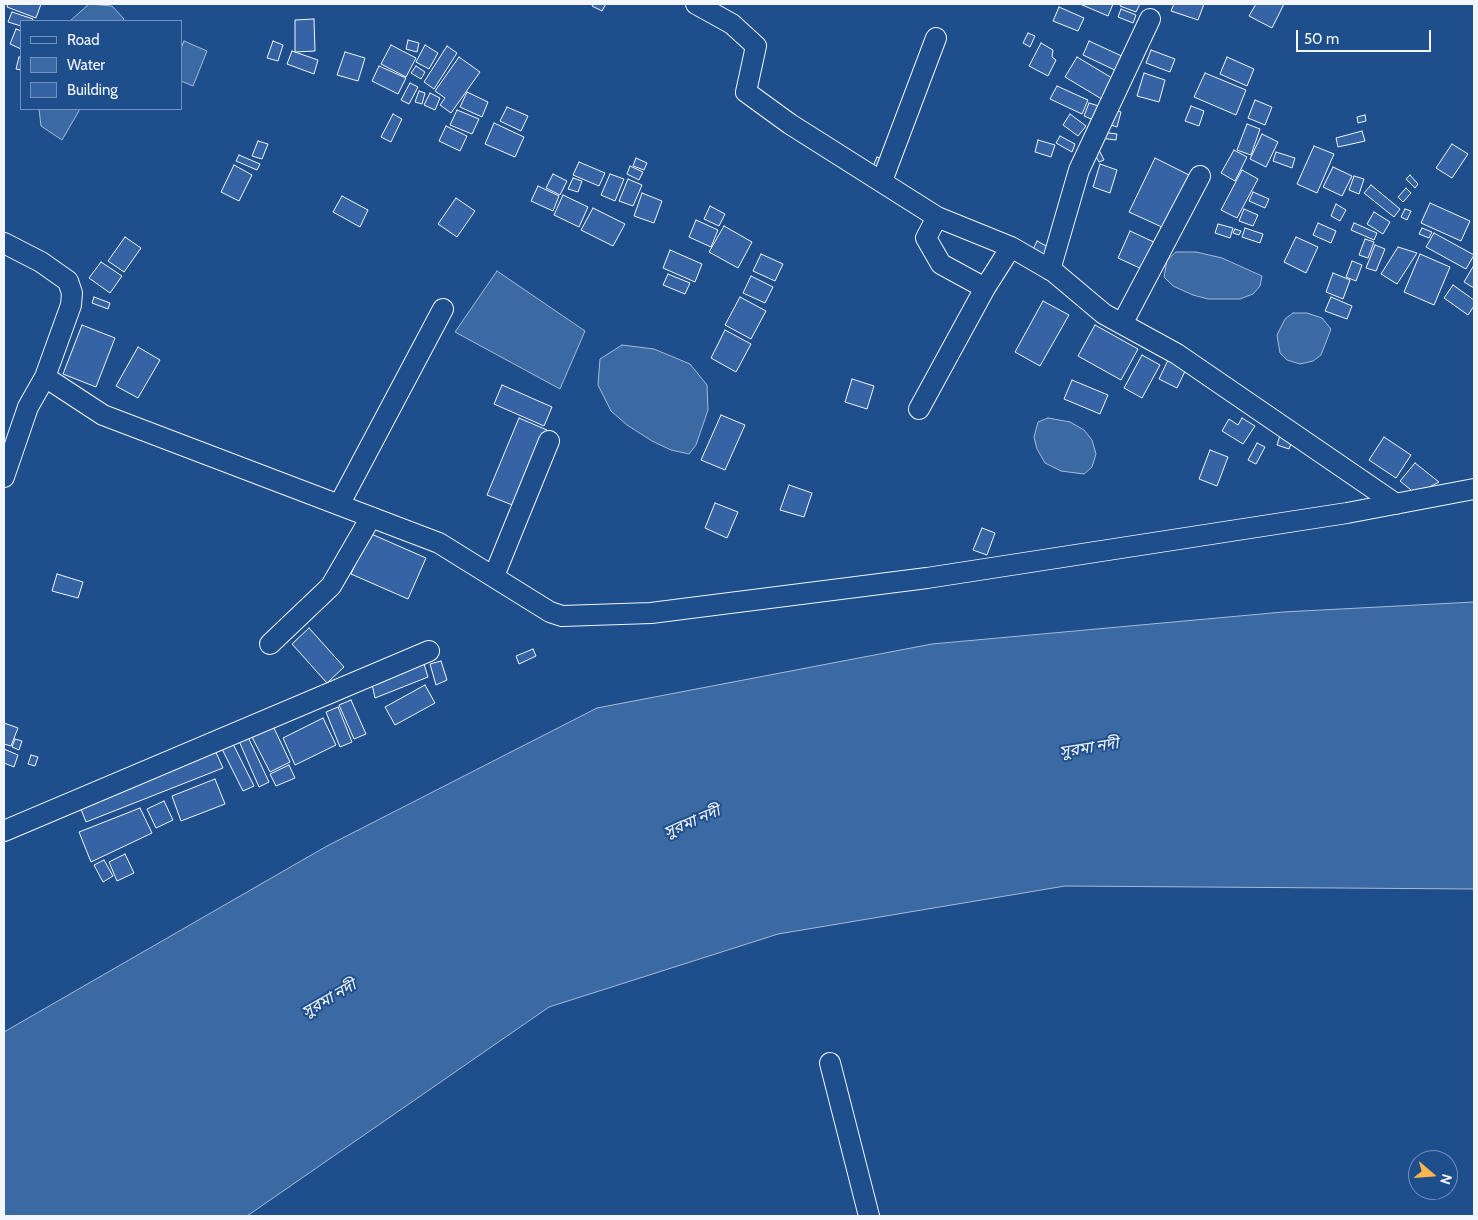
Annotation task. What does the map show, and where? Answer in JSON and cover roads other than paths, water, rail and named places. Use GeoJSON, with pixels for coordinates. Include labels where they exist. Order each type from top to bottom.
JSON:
{"type":"FeatureCollection","features":[{"type":"Feature","properties":{"kind":"street"},"geometry":{"type":"LineString","coordinates":[[696,4],[732,24],[756,46],[746,92],[790,124],[937,217],[1011,247],[1050,270],[1104,314],[1177,354],[1396,504]]}},
{"type":"Feature","properties":{"kind":"street"},"geometry":{"type":"LineString","coordinates":[[1050,270],[1080,170],[1150,19]]}},
{"type":"Feature","properties":{"kind":"street"},"geometry":{"type":"LineString","coordinates":[[882,181],[936,38]]}},
{"type":"Feature","properties":{"kind":"street"},"geometry":{"type":"LineString","coordinates":[[1122,324],[1200,176]]}},
{"type":"Feature","properties":{"kind":"street"},"geometry":{"type":"LineString","coordinates":[[937,217],[926,238],[941,264],[985,288]]}},
{"type":"Feature","properties":{"kind":"street"},"geometry":{"type":"LineString","coordinates":[[4,243],[41,262],[68,281],[72,293],[71,305],[45,377],[28,407],[4,478]]}},
{"type":"Feature","properties":{"kind":"street"},"geometry":{"type":"LineString","coordinates":[[919,409],[985,288],[1011,247]]}},
{"type":"Feature","properties":{"kind":"street"},"geometry":{"type":"LineString","coordinates":[[339,505],[443,309]]}},
{"type":"Feature","properties":{"kind":"street"},"geometry":{"type":"LineString","coordinates":[[45,377],[103,415],[439,544],[550,612],[562,616],[651,612],[928,578],[1396,504],[1474,489]]}},
{"type":"Feature","properties":{"kind":"street"},"geometry":{"type":"LineString","coordinates":[[494,576],[549,442]]}},
{"type":"Feature","properties":{"kind":"street"},"geometry":{"type":"LineString","coordinates":[[270,644],[331,586],[371,517]]}},
{"type":"Feature","properties":{"kind":"street"},"geometry":{"type":"LineString","coordinates":[[4,831],[429,651]]}},
{"type":"Feature","properties":{"kind":"street"},"geometry":{"type":"LineString","coordinates":[[830,1063],[869,1216]]}},
{"type":"Feature","properties":{"kind":"water"},"geometry":{"type":"Polygon","coordinates":[[[89,4],[112,6],[124,19],[124,20],[71,20],[89,4]]]}},
{"type":"Feature","properties":{"kind":"water"},"geometry":{"type":"Polygon","coordinates":[[[184,41],[207,51],[193,86],[182,81],[182,46],[184,41]]]}},
{"type":"Feature","properties":{"kind":"water"},"geometry":{"type":"Polygon","coordinates":[[[39,110],[79,110],[62,140],[41,126],[39,110]]]}},
{"type":"Feature","properties":{"kind":"water"},"geometry":{"type":"Polygon","coordinates":[[[1176,252],[1196,252],[1222,258],[1262,276],[1260,286],[1253,294],[1240,299],[1208,299],[1193,295],[1173,286],[1164,277],[1167,260],[1176,252]]]}},
{"type":"Feature","properties":{"kind":"water"},"geometry":{"type":"Polygon","coordinates":[[[497,271],[585,331],[560,389],[455,332],[497,271]]]}},
{"type":"Feature","properties":{"kind":"water"},"geometry":{"type":"Polygon","coordinates":[[[1293,313],[1307,313],[1322,318],[1331,329],[1321,355],[1313,361],[1300,364],[1287,360],[1280,353],[1277,335],[1285,319],[1293,313]]]}},
{"type":"Feature","properties":{"kind":"water"},"geometry":{"type":"Polygon","coordinates":[[[622,345],[654,349],[690,364],[707,385],[708,410],[696,445],[689,454],[671,450],[652,441],[627,425],[611,411],[598,385],[600,359],[622,345]]]}},
{"type":"Feature","properties":{"kind":"water"},"geometry":{"type":"Polygon","coordinates":[[[1048,418],[1070,422],[1084,430],[1092,440],[1096,454],[1092,467],[1084,474],[1061,471],[1045,463],[1037,449],[1034,437],[1038,422],[1048,418]]]}},
{"type":"Feature","properties":{"kind":"water","name":"সুরমা নদী"},"geometry":{"type":"Polygon","coordinates":[[[1474,602],[1474,889],[1065,886],[778,934],[549,1007],[247,1216],[4,1216],[4,1032],[327,846],[597,708],[932,644],[1283,612],[1474,602]]]}}]}
